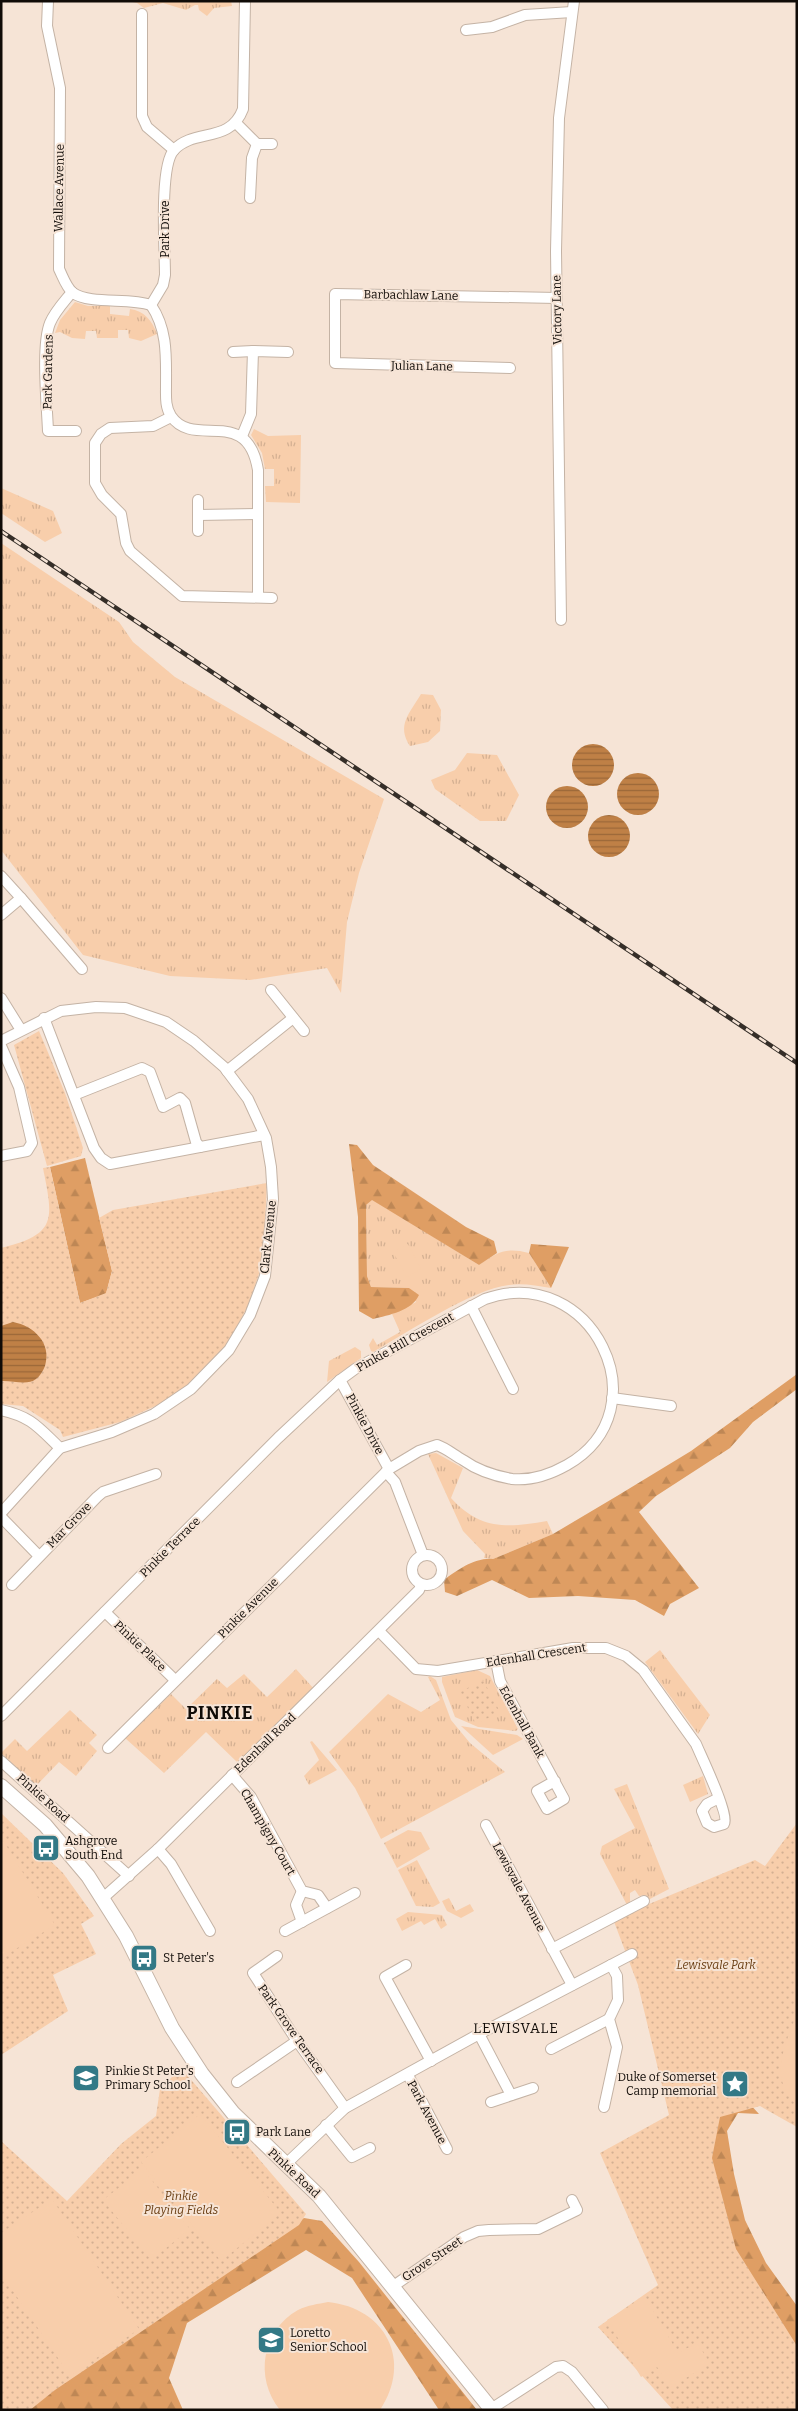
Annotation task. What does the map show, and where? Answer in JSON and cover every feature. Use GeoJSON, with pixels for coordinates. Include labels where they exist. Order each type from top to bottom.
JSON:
{"type":"FeatureCollection","features":[{"type":"Feature","properties":{"kind":"main road","name":"Pinkie Road"},"geometry":{"type":"LineString","coordinates":[[1,1786],[45,1825],[88,1876],[126,1936],[172,2028],[202,2074],[233,2113],[319,2196],[492,2409]]}},
{"type":"Feature","properties":{"kind":"street","name":"Wallace Avenue"},"geometry":{"type":"LineString","coordinates":[[48,1],[47,26],[60,88],[59,269],[72,292]]}},
{"type":"Feature","properties":{"kind":"street"},"geometry":{"type":"LineString","coordinates":[[142,14],[142,116],[148,127],[174,150],[190,141],[228,129],[236,123],[243,109],[245,1]]}},
{"type":"Feature","properties":{"kind":"street"},"geometry":{"type":"LineString","coordinates":[[466,30],[492,27],[525,14],[573,7]]}},
{"type":"Feature","properties":{"kind":"street","name":"Victory Lane"},"geometry":{"type":"LineString","coordinates":[[561,620],[557,298],[560,118],[573,7]]}},
{"type":"Feature","properties":{"kind":"street"},"geometry":{"type":"LineString","coordinates":[[236,123],[257,144],[272,144]]}},
{"type":"Feature","properties":{"kind":"street"},"geometry":{"type":"LineString","coordinates":[[250,198],[252,158],[257,144]]}},
{"type":"Feature","properties":{"kind":"street","name":"Park Drive"},"geometry":{"type":"LineString","coordinates":[[151,305],[163,285],[165,275],[166,174],[174,150]]}},
{"type":"Feature","properties":{"kind":"street"},"geometry":{"type":"LineString","coordinates":[[72,292],[92,298],[131,300],[151,305],[158,315],[165,335],[166,402],[171,417],[185,427],[194,430],[224,431],[242,436],[250,445],[257,461],[258,597]]}},
{"type":"Feature","properties":{"kind":"street","name":"Park Gardens"},"geometry":{"type":"LineString","coordinates":[[72,292],[49,324],[46,346],[48,431],[76,431]]}},
{"type":"Feature","properties":{"kind":"street","name":"Barbachlaw Lane"},"geometry":{"type":"LineString","coordinates":[[335,363],[335,294],[557,298]]}},
{"type":"Feature","properties":{"kind":"street"},"geometry":{"type":"LineString","coordinates":[[242,436],[251,414],[253,351]]}},
{"type":"Feature","properties":{"kind":"street"},"geometry":{"type":"LineString","coordinates":[[233,352],[288,352]]}},
{"type":"Feature","properties":{"kind":"street","name":"Julian Lane"},"geometry":{"type":"LineString","coordinates":[[335,363],[510,368]]}},
{"type":"Feature","properties":{"kind":"street"},"geometry":{"type":"LineString","coordinates":[[171,417],[153,426],[115,427],[101,434],[93,450],[95,483],[98,490],[121,514],[126,543],[130,551],[176,593],[188,596],[272,598]]}},
{"type":"Feature","properties":{"kind":"street"},"geometry":{"type":"LineString","coordinates":[[198,500],[198,531]]}},
{"type":"Feature","properties":{"kind":"street"},"geometry":{"type":"LineString","coordinates":[[198,515],[258,514]]}},
{"type":"Feature","properties":{"kind":"street"},"geometry":{"type":"LineString","coordinates":[[1,876],[82,969]]}},
{"type":"Feature","properties":{"kind":"street"},"geometry":{"type":"LineString","coordinates":[[1,915],[21,898]]}},
{"type":"Feature","properties":{"kind":"street"},"geometry":{"type":"LineString","coordinates":[[271,990],[304,1031]]}},
{"type":"Feature","properties":{"kind":"street"},"geometry":{"type":"LineString","coordinates":[[1,998],[21,1030]]}},
{"type":"Feature","properties":{"kind":"street","name":"Clark Avenue"},"geometry":{"type":"LineString","coordinates":[[1,1040],[60,1011],[96,1007],[126,1008],[166,1022],[194,1041],[228,1071],[248,1099],[264,1135],[271,1167],[273,1199],[265,1276],[250,1314],[229,1350],[191,1389],[154,1414],[112,1432],[60,1448]]}},
{"type":"Feature","properties":{"kind":"street"},"geometry":{"type":"LineString","coordinates":[[44,1018],[94,1148],[101,1158],[110,1164],[264,1135]]}},
{"type":"Feature","properties":{"kind":"street"},"geometry":{"type":"LineString","coordinates":[[228,1071],[293,1018]]}},
{"type":"Feature","properties":{"kind":"street"},"geometry":{"type":"LineString","coordinates":[[1,1046],[18,1087],[32,1143],[27,1151],[1,1156]]}},
{"type":"Feature","properties":{"kind":"street"},"geometry":{"type":"LineString","coordinates":[[74,1095],[142,1068],[150,1072],[163,1106],[180,1098],[185,1103],[196,1142],[200,1147]]}},
{"type":"Feature","properties":{"kind":"street","name":"Pinkie Hill Crescent"},"geometry":{"type":"LineString","coordinates":[[340,1380],[355,1369],[471,1306],[494,1296],[518,1292],[549,1296],[567,1305],[592,1329],[602,1344],[612,1375],[612,1398],[604,1426],[590,1446],[572,1462],[543,1476],[514,1479],[501,1477],[475,1467],[437,1445],[420,1451],[388,1470]]}},
{"type":"Feature","properties":{"kind":"street"},"geometry":{"type":"LineString","coordinates":[[471,1306],[513,1389]]}},
{"type":"Feature","properties":{"kind":"street","name":"Pinkie Drive"},"geometry":{"type":"LineString","coordinates":[[340,1380],[395,1482],[423,1555]]}},
{"type":"Feature","properties":{"kind":"street","name":"Pinkie Terrace"},"geometry":{"type":"LineString","coordinates":[[1,1716],[278,1438],[340,1380]]}},
{"type":"Feature","properties":{"kind":"street"},"geometry":{"type":"LineString","coordinates":[[612,1398],[672,1406]]}},
{"type":"Feature","properties":{"kind":"street"},"geometry":{"type":"LineString","coordinates":[[1,1410],[21,1414],[36,1424],[60,1448],[1,1513]]}},
{"type":"Feature","properties":{"kind":"street","name":"Pinkie Avenue"},"geometry":{"type":"LineString","coordinates":[[108,1748],[388,1470]]}},
{"type":"Feature","properties":{"kind":"street","name":"Mar Grove"},"geometry":{"type":"LineString","coordinates":[[12,1585],[103,1492],[156,1474]]}},
{"type":"Feature","properties":{"kind":"street","name":"Mar Grove"},"geometry":{"type":"LineString","coordinates":[[1,1518],[39,1556]]}},
{"type":"Feature","properties":{"kind":"street"},"geometry":{"type":"LineString","coordinates":[[421,1584],[414,1578],[411,1569],[415,1560],[423,1555]]}},
{"type":"Feature","properties":{"kind":"street","name":"Edenhall Road"},"geometry":{"type":"LineString","coordinates":[[103,1898],[158,1849],[379,1631],[420,1590],[421,1584],[435,1583],[442,1571],[437,1558],[423,1555]]}},
{"type":"Feature","properties":{"kind":"street","name":"Pinkie Place"},"geometry":{"type":"LineString","coordinates":[[105,1612],[176,1680]]}},
{"type":"Feature","properties":{"kind":"street","name":"Edenhall Crescent"},"geometry":{"type":"LineString","coordinates":[[379,1631],[416,1669],[423,1671],[438,1671],[590,1647],[606,1648],[626,1656],[644,1670],[690,1734],[719,1798]]}},
{"type":"Feature","properties":{"kind":"street","name":"Edenhall Bank"},"geometry":{"type":"LineString","coordinates":[[496,1661],[500,1681],[555,1781]]}},
{"type":"Feature","properties":{"kind":"street","name":"Pinkie Road"},"geometry":{"type":"LineString","coordinates":[[1,1761],[129,1876]]}},
{"type":"Feature","properties":{"kind":"street","name":"Champigny Court"},"geometry":{"type":"LineString","coordinates":[[232,1775],[251,1797],[302,1891]]}},
{"type":"Feature","properties":{"kind":"street","name":"Lewisvale Avenue"},"geometry":{"type":"LineString","coordinates":[[486,1825],[572,1985]]}},
{"type":"Feature","properties":{"kind":"street"},"geometry":{"type":"LineString","coordinates":[[158,1849],[171,1864],[210,1931]]}},
{"type":"Feature","properties":{"kind":"street"},"geometry":{"type":"LineString","coordinates":[[302,1922],[296,1905],[302,1891],[318,1895],[327,1908]]}},
{"type":"Feature","properties":{"kind":"street"},"geometry":{"type":"LineString","coordinates":[[285,1931],[355,1893]]}},
{"type":"Feature","properties":{"kind":"street"},"geometry":{"type":"LineString","coordinates":[[552,1949],[639,1901]]}},
{"type":"Feature","properties":{"kind":"street"},"geometry":{"type":"LineString","coordinates":[[286,2164],[345,2108],[408,2075],[479,2034],[632,1954]]}},
{"type":"Feature","properties":{"kind":"street","name":"Park Grove Terrace"},"geometry":{"type":"LineString","coordinates":[[277,1956],[253,1973],[297,2041],[345,2108]]}},
{"type":"Feature","properties":{"kind":"street"},"geometry":{"type":"LineString","coordinates":[[551,2049],[609,2019],[618,2000],[616,1976],[611,1964]]}},
{"type":"Feature","properties":{"kind":"street"},"geometry":{"type":"LineString","coordinates":[[406,1965],[385,1978],[431,2061]]}},
{"type":"Feature","properties":{"kind":"street"},"geometry":{"type":"LineString","coordinates":[[604,2107],[617,2047],[609,2019]]}},
{"type":"Feature","properties":{"kind":"street"},"geometry":{"type":"LineString","coordinates":[[479,2034],[511,2096]]}},
{"type":"Feature","properties":{"kind":"street"},"geometry":{"type":"LineString","coordinates":[[237,2082],[297,2041]]}},
{"type":"Feature","properties":{"kind":"street","name":"Park Avenue"},"geometry":{"type":"LineString","coordinates":[[408,2075],[447,2148]]}},
{"type":"Feature","properties":{"kind":"street"},"geometry":{"type":"LineString","coordinates":[[491,2102],[533,2088]]}},
{"type":"Feature","properties":{"kind":"street"},"geometry":{"type":"LineString","coordinates":[[326,2125],[352,2157],[370,2148]]}},
{"type":"Feature","properties":{"kind":"street","name":"Grove Street"},"geometry":{"type":"LineString","coordinates":[[392,2286],[464,2237],[478,2231],[538,2229],[577,2210],[572,2200]]}},
{"type":"Feature","properties":{"kind":"street"},"geometry":{"type":"LineString","coordinates":[[492,2409],[556,2367],[563,2366],[572,2372],[603,2410]]}},
{"type":"Feature","properties":{"kind":"green space"},"geometry":{"type":"Polygon","coordinates":[[[128,1],[231,1],[232,6],[214,8],[207,16],[199,10],[198,5],[186,10],[163,3],[144,8],[137,3],[128,1]]]}},
{"type":"Feature","properties":{"kind":"green space"},"geometry":{"type":"Polygon","coordinates":[[[75,302],[88,306],[110,306],[110,314],[129,316],[130,309],[135,310],[150,320],[157,334],[141,341],[129,338],[128,330],[118,330],[118,338],[97,338],[96,331],[86,331],[85,339],[72,338],[60,332],[55,333],[60,320],[75,302]]]}},
{"type":"Feature","properties":{"kind":"green space"},"geometry":{"type":"Polygon","coordinates":[[[254,429],[268,436],[301,435],[300,503],[266,502],[265,486],[274,486],[274,469],[265,469],[262,453],[251,435],[254,429]]]}},
{"type":"Feature","properties":{"kind":"green space"},"geometry":{"type":"Polygon","coordinates":[[[1,488],[53,511],[62,533],[45,542],[1,513],[1,488]]]}},
{"type":"Feature","properties":{"kind":"green space"},"geometry":{"type":"Polygon","coordinates":[[[1,543],[119,622],[133,642],[175,677],[384,799],[359,873],[347,922],[341,993],[327,968],[250,980],[170,976],[83,955],[1,850],[1,543]]]}},
{"type":"Feature","properties":{"kind":"green space"},"geometry":{"type":"Polygon","coordinates":[[[421,694],[433,695],[441,710],[440,731],[428,742],[410,746],[404,732],[404,725],[421,694]]]}},
{"type":"Feature","properties":{"kind":"green space"},"geometry":{"type":"Polygon","coordinates":[[[467,753],[497,755],[519,795],[506,821],[480,821],[435,789],[431,780],[455,770],[467,753]]]}},
{"type":"Feature","properties":{"kind":"green space"},"geometry":{"type":"Polygon","coordinates":[[[39,1031],[65,1093],[83,1148],[81,1156],[47,1166],[14,1045],[39,1031]]]}},
{"type":"Feature","properties":{"kind":"green space"},"geometry":{"type":"Polygon","coordinates":[[[349,1144],[357,1145],[373,1165],[466,1227],[494,1241],[497,1253],[479,1265],[372,1200],[366,1205],[367,1276],[371,1287],[409,1288],[419,1295],[406,1309],[386,1316],[373,1319],[359,1311],[358,1217],[349,1144]]]}},
{"type":"Feature","properties":{"kind":"green space"},"geometry":{"type":"Polygon","coordinates":[[[85,1158],[112,1271],[106,1294],[80,1303],[50,1167],[85,1158]]]}},
{"type":"Feature","properties":{"kind":"green space"},"geometry":{"type":"Polygon","coordinates":[[[50,1167],[80,1303],[106,1293],[112,1271],[99,1218],[113,1210],[267,1183],[263,1262],[248,1306],[224,1351],[173,1398],[120,1422],[63,1437],[60,1430],[23,1406],[1,1404],[1,1248],[33,1237],[42,1230],[47,1222],[49,1200],[43,1168],[50,1167]]]}},
{"type":"Feature","properties":{"kind":"green space"},"geometry":{"type":"Polygon","coordinates":[[[372,1199],[479,1265],[502,1252],[521,1251],[529,1253],[551,1288],[520,1284],[494,1288],[477,1294],[373,1352],[369,1345],[373,1338],[377,1345],[400,1332],[392,1314],[416,1302],[409,1288],[371,1287],[367,1276],[366,1205],[372,1199]]]}},
{"type":"Feature","properties":{"kind":"green space"},"geometry":{"type":"Polygon","coordinates":[[[408,1244],[421,1269],[407,1277],[393,1252],[408,1244]]]}},
{"type":"Feature","properties":{"kind":"green space"},"geometry":{"type":"Polygon","coordinates":[[[531,1244],[569,1247],[551,1288],[529,1253],[531,1244]]]}},
{"type":"Feature","properties":{"kind":"green space"},"geometry":{"type":"Polygon","coordinates":[[[355,1347],[361,1351],[361,1358],[327,1382],[329,1361],[355,1347]]]}},
{"type":"Feature","properties":{"kind":"green space"},"geometry":{"type":"Polygon","coordinates":[[[797,1374],[797,1389],[753,1422],[730,1448],[656,1496],[639,1512],[699,1588],[670,1604],[664,1616],[635,1600],[578,1596],[529,1598],[492,1580],[457,1596],[445,1592],[444,1580],[461,1568],[480,1560],[493,1559],[553,1534],[691,1451],[797,1374]]]}},
{"type":"Feature","properties":{"kind":"green space"},"geometry":{"type":"Polygon","coordinates":[[[436,1453],[463,1468],[451,1498],[473,1516],[495,1524],[507,1525],[547,1521],[553,1534],[493,1559],[484,1558],[485,1554],[463,1531],[428,1454],[436,1453]]]}},
{"type":"Feature","properties":{"kind":"green space"},"geometry":{"type":"Polygon","coordinates":[[[660,1650],[710,1715],[698,1734],[645,1662],[660,1650]]]}},
{"type":"Feature","properties":{"kind":"green space"},"geometry":{"type":"Polygon","coordinates":[[[296,1669],[314,1689],[238,1763],[206,1732],[164,1773],[125,1738],[171,1694],[186,1709],[217,1679],[227,1688],[244,1674],[267,1697],[296,1669]]]}},
{"type":"Feature","properties":{"kind":"green space"},"geometry":{"type":"Polygon","coordinates":[[[477,1670],[490,1676],[518,1729],[516,1731],[478,1727],[455,1717],[442,1682],[442,1677],[477,1670]]]}},
{"type":"Feature","properties":{"kind":"green space"},"geometry":{"type":"Polygon","coordinates":[[[430,1676],[436,1680],[451,1720],[470,1743],[505,1772],[381,1839],[355,1788],[329,1752],[388,1694],[421,1712],[440,1700],[428,1677],[430,1676]]]}},
{"type":"Feature","properties":{"kind":"green space"},"geometry":{"type":"Polygon","coordinates":[[[483,1680],[500,1712],[476,1724],[460,1692],[483,1680]]]}},
{"type":"Feature","properties":{"kind":"green space"},"geometry":{"type":"Polygon","coordinates":[[[70,1710],[97,1735],[89,1743],[97,1751],[76,1776],[59,1762],[36,1786],[1,1753],[15,1739],[27,1751],[70,1710]]]}},
{"type":"Feature","properties":{"kind":"green space"},"geometry":{"type":"Polygon","coordinates":[[[461,1726],[517,1735],[523,1739],[493,1755],[461,1726]]]}},
{"type":"Feature","properties":{"kind":"green space"},"geometry":{"type":"Polygon","coordinates":[[[312,1741],[337,1770],[309,1785],[304,1776],[319,1760],[310,1742],[312,1741]]]}},
{"type":"Feature","properties":{"kind":"green space"},"geometry":{"type":"Polygon","coordinates":[[[703,1776],[708,1794],[690,1802],[683,1785],[703,1776]]]}},
{"type":"Feature","properties":{"kind":"green space"},"geometry":{"type":"Polygon","coordinates":[[[627,1784],[669,1889],[648,1900],[646,1895],[639,1896],[635,1890],[630,1893],[630,1902],[627,1905],[600,1854],[602,1846],[635,1828],[614,1789],[627,1784]]]}},
{"type":"Feature","properties":{"kind":"green space"},"geometry":{"type":"Polygon","coordinates":[[[1,1813],[63,1873],[94,1916],[81,1924],[96,1954],[53,1975],[68,2011],[1,2055],[1,1813]]]}},
{"type":"Feature","properties":{"kind":"green space","name":"Lewisvale Park"},"geometry":{"type":"Polygon","coordinates":[[[797,1823],[797,2127],[760,2106],[720,2117],[712,2158],[736,2249],[797,2346],[797,2410],[673,2410],[598,2327],[658,2285],[600,2153],[669,2115],[638,1985],[613,1919],[755,1860],[765,1866],[797,1823]]]}},
{"type":"Feature","properties":{"kind":"green space"},"geometry":{"type":"Polygon","coordinates":[[[408,1830],[421,1832],[430,1849],[397,1868],[384,1843],[408,1830]]]}},
{"type":"Feature","properties":{"kind":"green space"},"geometry":{"type":"Polygon","coordinates":[[[1,1837],[55,1925],[1,1958],[1,1837]]]}},
{"type":"Feature","properties":{"kind":"green space"},"geometry":{"type":"Polygon","coordinates":[[[417,1860],[440,1903],[433,1907],[416,1906],[398,1870],[417,1860]]]}},
{"type":"Feature","properties":{"kind":"green space"},"geometry":{"type":"Polygon","coordinates":[[[449,1898],[456,1911],[470,1904],[474,1911],[461,1918],[447,1911],[442,1901],[449,1898]]]}},
{"type":"Feature","properties":{"kind":"green space"},"geometry":{"type":"Polygon","coordinates":[[[408,1912],[442,1915],[447,1925],[441,1929],[435,1919],[424,1925],[421,1921],[402,1931],[396,1919],[408,1912]]]}},
{"type":"Feature","properties":{"kind":"green space"},"geometry":{"type":"Polygon","coordinates":[[[669,1932],[748,2102],[759,2114],[738,2113],[727,2131],[734,2174],[745,2220],[766,2263],[797,2306],[797,2397],[719,2271],[669,1932]]]}},
{"type":"Feature","properties":{"kind":"green space"},"geometry":{"type":"Polygon","coordinates":[[[797,2017],[797,2106],[783,2083],[781,2061],[792,2026],[797,2017]]]}},
{"type":"Feature","properties":{"kind":"green space","name":"Pinkie Playing Fields"},"geometry":{"type":"Polygon","coordinates":[[[181,2068],[306,2214],[299,2225],[55,2390],[30,2410],[1,2410],[1,2141],[67,2201],[121,2144],[156,2116],[160,2089],[181,2068]]]}},
{"type":"Feature","properties":{"kind":"green space"},"geometry":{"type":"Polygon","coordinates":[[[200,2114],[281,2213],[221,2261],[141,2162],[200,2114]]]}},
{"type":"Feature","properties":{"kind":"green space"},"geometry":{"type":"Polygon","coordinates":[[[143,2169],[190,2229],[151,2260],[103,2200],[143,2169]]]}},
{"type":"Feature","properties":{"kind":"green space"},"geometry":{"type":"Polygon","coordinates":[[[52,2199],[139,2329],[70,2376],[1,2273],[1,2233],[52,2199]]]}},
{"type":"Feature","properties":{"kind":"green space"},"geometry":{"type":"Polygon","coordinates":[[[304,2218],[322,2221],[359,2262],[477,2410],[439,2410],[352,2278],[306,2250],[187,2323],[169,2378],[183,2410],[17,2410],[225,2265],[304,2218]]]}},
{"type":"Feature","properties":{"kind":"green space"},"geometry":{"type":"Polygon","coordinates":[[[645,2297],[678,2353],[697,2343],[710,2363],[670,2388],[657,2367],[641,2377],[607,2320],[645,2297]]]}},
{"type":"Feature","properties":{"kind":"green space"},"geometry":{"type":"Polygon","coordinates":[[[328,2302],[348,2306],[365,2315],[379,2326],[388,2340],[393,2356],[394,2373],[390,2392],[380,2410],[280,2410],[272,2397],[267,2384],[265,2370],[266,2356],[276,2330],[298,2310],[328,2302]]]}},
{"type":"Feature","properties":{"kind":"shaded area"},"geometry":{"type":"Polygon","coordinates":[[[597,744],[605,747],[611,753],[614,765],[611,777],[605,783],[589,786],[581,783],[575,777],[572,761],[575,753],[581,747],[597,744]]]}},
{"type":"Feature","properties":{"kind":"shaded area"},"geometry":{"type":"Polygon","coordinates":[[[642,773],[650,776],[656,782],[659,794],[656,806],[650,812],[634,815],[626,812],[620,806],[617,790],[620,782],[626,776],[642,773]]]}},
{"type":"Feature","properties":{"kind":"shaded area"},"geometry":{"type":"Polygon","coordinates":[[[571,786],[579,789],[585,795],[588,807],[585,819],[579,825],[563,828],[555,825],[549,819],[546,803],[549,795],[555,789],[571,786]]]}},
{"type":"Feature","properties":{"kind":"shaded area"},"geometry":{"type":"Polygon","coordinates":[[[613,815],[621,818],[627,824],[630,836],[627,848],[621,854],[605,857],[597,854],[591,848],[588,832],[591,824],[597,818],[613,815]]]}},
{"type":"Feature","properties":{"kind":"shaded area"},"geometry":{"type":"Polygon","coordinates":[[[13,1322],[28,1327],[40,1337],[46,1350],[44,1368],[39,1376],[32,1381],[1,1381],[1,1326],[13,1322]]]}},
{"type":"Feature","properties":{"kind":"railway"},"geometry":{"type":"LineString","coordinates":[[1,531],[797,1063]]}},
{"type":"Feature","properties":{"kind":"place","name":"Ashgrove South End"},"geometry":{"type":"Point","coordinates":[46,1848]}},
{"type":"Feature","properties":{"kind":"place","name":"St Peter's"},"geometry":{"type":"Point","coordinates":[144,1958]}},
{"type":"Feature","properties":{"kind":"place","name":"Pinkie St Peter's Primary School"},"geometry":{"type":"Point","coordinates":[86,2078]}},
{"type":"Feature","properties":{"kind":"place","name":"Duke of Somerset Camp memorial"},"geometry":{"type":"Point","coordinates":[735,2084]}},
{"type":"Feature","properties":{"kind":"place","name":"Park Lane"},"geometry":{"type":"Point","coordinates":[237,2132]}},
{"type":"Feature","properties":{"kind":"place","name":"Loretto Senior School"},"geometry":{"type":"Point","coordinates":[271,2340]}},
{"type":"Feature","properties":{"kind":"district","name":"PINKIE"},"geometry":{"type":"Point","coordinates":[220,1713]}},
{"type":"Feature","properties":{"kind":"district","name":"LEWISVALE"},"geometry":{"type":"Point","coordinates":[516,2028]}}]}
